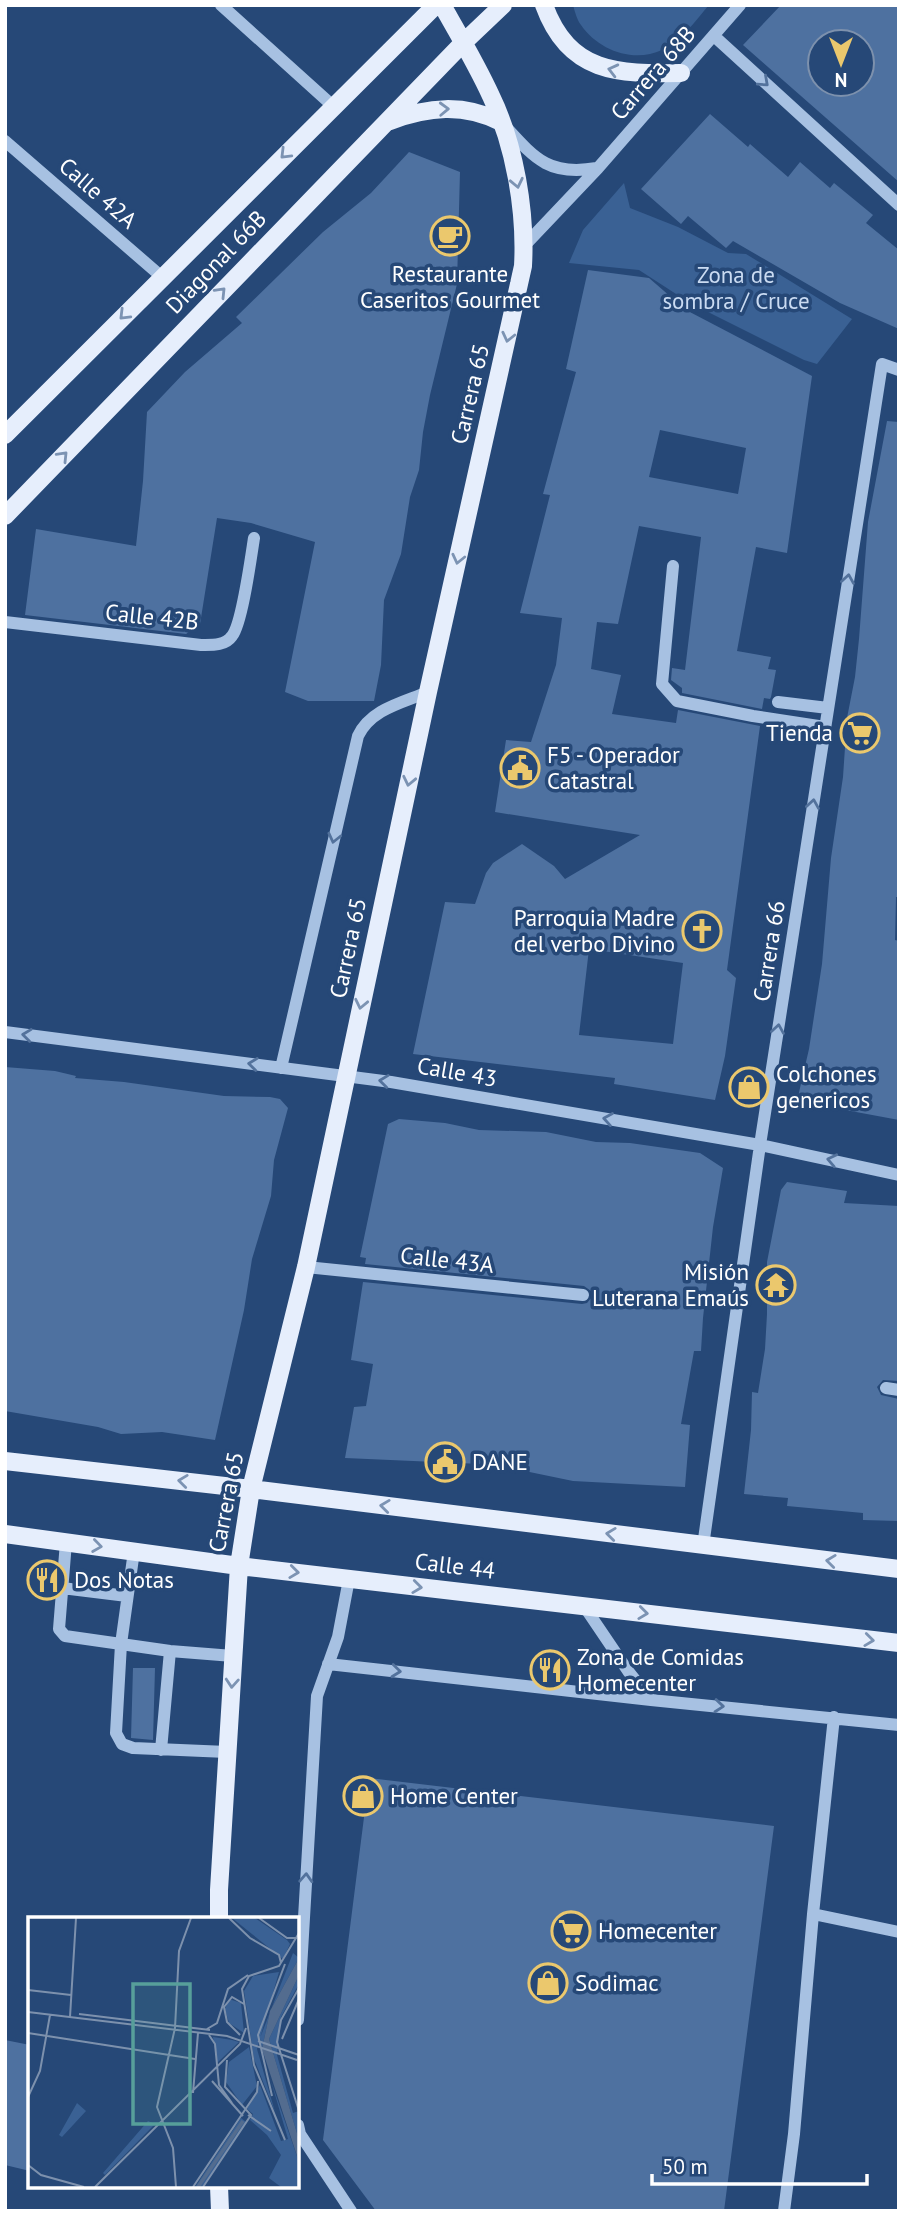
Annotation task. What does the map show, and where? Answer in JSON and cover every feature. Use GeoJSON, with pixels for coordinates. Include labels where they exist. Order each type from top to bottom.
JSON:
{"type":"FeatureCollection","features":[{"type":"Feature","properties":{"kind":"main road","name":"Diagonal 66B"},"geometry":{"type":"LineString","coordinates":[[5,435],[436,5]]}},
{"type":"Feature","properties":{"kind":"main road","name":"Carrera 65"},"geometry":{"type":"LineString","coordinates":[[219,1917],[239,1566],[251,1489],[306,1267],[428,692],[519,288],[524,246],[519,192],[501,122],[491,96],[442,5]]}},
{"type":"Feature","properties":{"kind":"main road","name":"Diagonal 66B"},"geometry":{"type":"LineString","coordinates":[[5,516],[463,43],[503,5]]}},
{"type":"Feature","properties":{"kind":"main road"},"geometry":{"type":"LineString","coordinates":[[544,5],[556,31],[566,43],[590,62],[623,72],[681,73]]}},
{"type":"Feature","properties":{"kind":"main road"},"geometry":{"type":"LineString","coordinates":[[386,123],[417,112],[439,108],[466,109],[501,122]]}},
{"type":"Feature","properties":{"kind":"main road"},"geometry":{"type":"LineString","coordinates":[[5,1461],[899,1569]]}},
{"type":"Feature","properties":{"kind":"main road","name":"Calle 44"},"geometry":{"type":"LineString","coordinates":[[5,1534],[239,1566],[899,1643]]}},
{"type":"Feature","properties":{"kind":"main road"},"geometry":{"type":"LineString","coordinates":[[219,2188],[219,2211]]}},
{"type":"Feature","properties":{"kind":"street"},"geometry":{"type":"LineString","coordinates":[[221,5],[334,106]]}},
{"type":"Feature","properties":{"kind":"street","name":"Carrera 68B"},"geometry":{"type":"LineString","coordinates":[[524,246],[597,168],[740,5]]}},
{"type":"Feature","properties":{"kind":"street"},"geometry":{"type":"LineString","coordinates":[[714,36],[899,205]]}},
{"type":"Feature","properties":{"kind":"street"},"geometry":{"type":"LineString","coordinates":[[501,122],[528,151],[544,163],[560,170],[578,172],[597,168]]}},
{"type":"Feature","properties":{"kind":"street","name":"Calle 42A"},"geometry":{"type":"LineString","coordinates":[[5,141],[162,277]]}},
{"type":"Feature","properties":{"kind":"street","name":"Carrera 66"},"geometry":{"type":"LineString","coordinates":[[703,1546],[760,1145],[882,365],[899,370]]}},
{"type":"Feature","properties":{"kind":"street","name":"Calle 42B"},"geometry":{"type":"LineString","coordinates":[[5,622],[219,645],[232,638],[238,625],[254,538]]}},
{"type":"Feature","properties":{"kind":"street"},"geometry":{"type":"LineString","coordinates":[[673,566],[662,684],[668,694],[677,701],[825,727]]}},
{"type":"Feature","properties":{"kind":"street"},"geometry":{"type":"LineString","coordinates":[[281,1068],[358,736],[363,724],[377,713],[428,692]]}},
{"type":"Feature","properties":{"kind":"street"},"geometry":{"type":"LineString","coordinates":[[778,702],[828,708]]}},
{"type":"Feature","properties":{"kind":"street","name":"Calle 43"},"geometry":{"type":"LineString","coordinates":[[5,1032],[391,1082],[760,1145],[899,1175]]}},
{"type":"Feature","properties":{"kind":"street","name":"Calle 43A"},"geometry":{"type":"LineString","coordinates":[[306,1267],[583,1295]]}},
{"type":"Feature","properties":{"kind":"street"},"geometry":{"type":"LineString","coordinates":[[66,1542],[59,1629],[65,1636],[233,1656]]}},
{"type":"Feature","properties":{"kind":"street"},"geometry":{"type":"LineString","coordinates":[[134,1551],[121,1644],[116,1733],[122,1744],[133,1748],[227,1752]]}},
{"type":"Feature","properties":{"kind":"street"},"geometry":{"type":"LineString","coordinates":[[299,2003],[317,1696],[338,1637],[349,1578]]}},
{"type":"Feature","properties":{"kind":"street"},"geometry":{"type":"LineString","coordinates":[[62,1588],[127,1596]]}},
{"type":"Feature","properties":{"kind":"street"},"geometry":{"type":"LineString","coordinates":[[584,1606],[651,1700]]}},
{"type":"Feature","properties":{"kind":"street"},"geometry":{"type":"LineString","coordinates":[[161,1750],[170,1650]]}},
{"type":"Feature","properties":{"kind":"street"},"geometry":{"type":"LineString","coordinates":[[328,1664],[899,1724]]}},
{"type":"Feature","properties":{"kind":"street"},"geometry":{"type":"LineString","coordinates":[[784,2211],[794,2134],[834,1717]]}},
{"type":"Feature","properties":{"kind":"street"},"geometry":{"type":"LineString","coordinates":[[813,1914],[899,1932]]}},
{"type":"Feature","properties":{"kind":"street"},"geometry":{"type":"LineString","coordinates":[[299,2130],[351,2211]]}},
{"type":"Feature","properties":{"kind":"green space"},"geometry":{"type":"Polygon","coordinates":[[[573,5],[709,5],[687,31],[669,46],[651,54],[629,55],[607,48],[588,34],[576,16],[573,5]]]}},
{"type":"Feature","properties":{"kind":"green space","name":"Zona de sombra / Cruce"},"geometry":{"type":"Polygon","coordinates":[[[624,183],[630,208],[678,227],[728,253],[746,254],[852,319],[817,364],[690,303],[639,270],[569,263],[583,230],[624,183]]]}},
{"type":"Feature","properties":{"kind":"building"},"geometry":{"type":"Polygon","coordinates":[[[781,5],[899,5],[899,182],[743,45],[781,5]]]}},
{"type":"Feature","properties":{"kind":"building"},"geometry":{"type":"Polygon","coordinates":[[[710,114],[788,177],[800,162],[830,188],[834,183],[873,215],[866,223],[899,250],[899,329],[840,303],[733,241],[726,248],[688,216],[681,224],[641,189],[710,114]]]}},
{"type":"Feature","properties":{"kind":"building"},"geometry":{"type":"Polygon","coordinates":[[[409,152],[460,172],[457,284],[430,395],[419,470],[410,497],[401,554],[384,600],[381,665],[374,701],[308,701],[285,692],[315,542],[251,523],[217,518],[200,624],[186,634],[25,615],[36,529],[136,546],[147,412],[185,372],[242,323],[236,317],[323,232],[371,193],[409,152]]]}},
{"type":"Feature","properties":{"kind":"building"},"geometry":{"type":"Polygon","coordinates":[[[588,270],[649,278],[686,310],[812,376],[787,553],[756,547],[737,651],[771,657],[768,669],[776,670],[771,697],[764,698],[762,709],[682,693],[682,688],[671,680],[672,668],[685,670],[701,537],[639,526],[618,624],[597,622],[591,669],[621,675],[612,714],[676,723],[678,710],[760,726],[727,970],[736,978],[725,1056],[715,1100],[614,1084],[615,1078],[413,1054],[445,902],[475,904],[486,873],[493,863],[522,844],[554,866],[565,879],[640,835],[495,812],[506,740],[531,742],[556,665],[562,618],[520,613],[550,495],[543,494],[576,372],[566,369],[588,270]],[[660,430],[649,477],[738,494],[746,448],[660,430]],[[589,949],[579,1035],[673,1044],[683,963],[589,949]]]}},
{"type":"Feature","properties":{"kind":"building"},"geometry":{"type":"Polygon","coordinates":[[[887,421],[899,422],[899,897],[896,897],[895,940],[899,941],[899,1120],[797,1101],[809,1049],[822,964],[831,858],[859,639],[868,522],[887,421]]]}},
{"type":"Feature","properties":{"kind":"building"},"geometry":{"type":"Polygon","coordinates":[[[5,1067],[55,1071],[76,1076],[75,1078],[224,1096],[270,1097],[280,1099],[288,1108],[274,1160],[271,1196],[252,1259],[244,1310],[215,1440],[162,1432],[121,1434],[98,1427],[5,1411],[5,1067]]]}},
{"type":"Feature","properties":{"kind":"building"},"geometry":{"type":"Polygon","coordinates":[[[399,1119],[445,1123],[479,1130],[546,1132],[596,1142],[630,1143],[700,1153],[723,1168],[713,1227],[701,1351],[694,1351],[681,1424],[690,1425],[685,1487],[573,1481],[481,1464],[345,1458],[354,1407],[366,1406],[373,1364],[351,1360],[363,1282],[582,1304],[592,1297],[591,1291],[584,1286],[365,1264],[366,1258],[360,1257],[388,1124],[399,1119]]]}},
{"type":"Feature","properties":{"kind":"building"},"geometry":{"type":"Polygon","coordinates":[[[787,1182],[847,1191],[844,1203],[899,1206],[899,1381],[883,1380],[877,1387],[881,1395],[899,1399],[899,1521],[863,1520],[863,1513],[787,1506],[788,1498],[744,1494],[752,1392],[758,1393],[765,1349],[767,1262],[781,1190],[787,1182]]]}},
{"type":"Feature","properties":{"kind":"building"},"geometry":{"type":"Polygon","coordinates":[[[133,1668],[155,1668],[153,1740],[131,1738],[133,1668]]]}},
{"type":"Feature","properties":{"kind":"building","name":"Sodimac"},"geometry":{"type":"Polygon","coordinates":[[[369,1778],[774,1826],[724,2211],[376,2211],[323,2140],[369,1778]]]}},
{"type":"Feature","properties":{"kind":"building"},"geometry":{"type":"Polygon","coordinates":[[[5,2040],[28,2045],[28,2171],[5,2165],[5,2040]]]}},
{"type":"Feature","properties":{"kind":"place","name":"Restaurante Caseritos Gourmet"},"geometry":{"type":"Point","coordinates":[450,236]}},
{"type":"Feature","properties":{"kind":"place","name":"Tienda"},"geometry":{"type":"Point","coordinates":[860,733]}},
{"type":"Feature","properties":{"kind":"place","name":"F5 - Operador Catastral"},"geometry":{"type":"Point","coordinates":[520,768]}},
{"type":"Feature","properties":{"kind":"place","name":"Parroquia Madre del verbo Divino"},"geometry":{"type":"Point","coordinates":[702,931]}},
{"type":"Feature","properties":{"kind":"place","name":"Colchones genericos"},"geometry":{"type":"Point","coordinates":[749,1087]}},
{"type":"Feature","properties":{"kind":"place","name":"Misión Luterana Emaús"},"geometry":{"type":"Point","coordinates":[776,1285]}},
{"type":"Feature","properties":{"kind":"place","name":"DANE"},"geometry":{"type":"Point","coordinates":[445,1462]}},
{"type":"Feature","properties":{"kind":"place","name":"Dos Notas"},"geometry":{"type":"Point","coordinates":[47,1580]}},
{"type":"Feature","properties":{"kind":"place","name":"Zona de Comidas Homecenter"},"geometry":{"type":"Point","coordinates":[550,1670]}},
{"type":"Feature","properties":{"kind":"place","name":"Home Center"},"geometry":{"type":"Point","coordinates":[363,1796]}},
{"type":"Feature","properties":{"kind":"place","name":"Homecenter"},"geometry":{"type":"Point","coordinates":[571,1931]}},
{"type":"Feature","properties":{"kind":"place","name":"Sodimac"},"geometry":{"type":"Point","coordinates":[548,1983]}}]}
